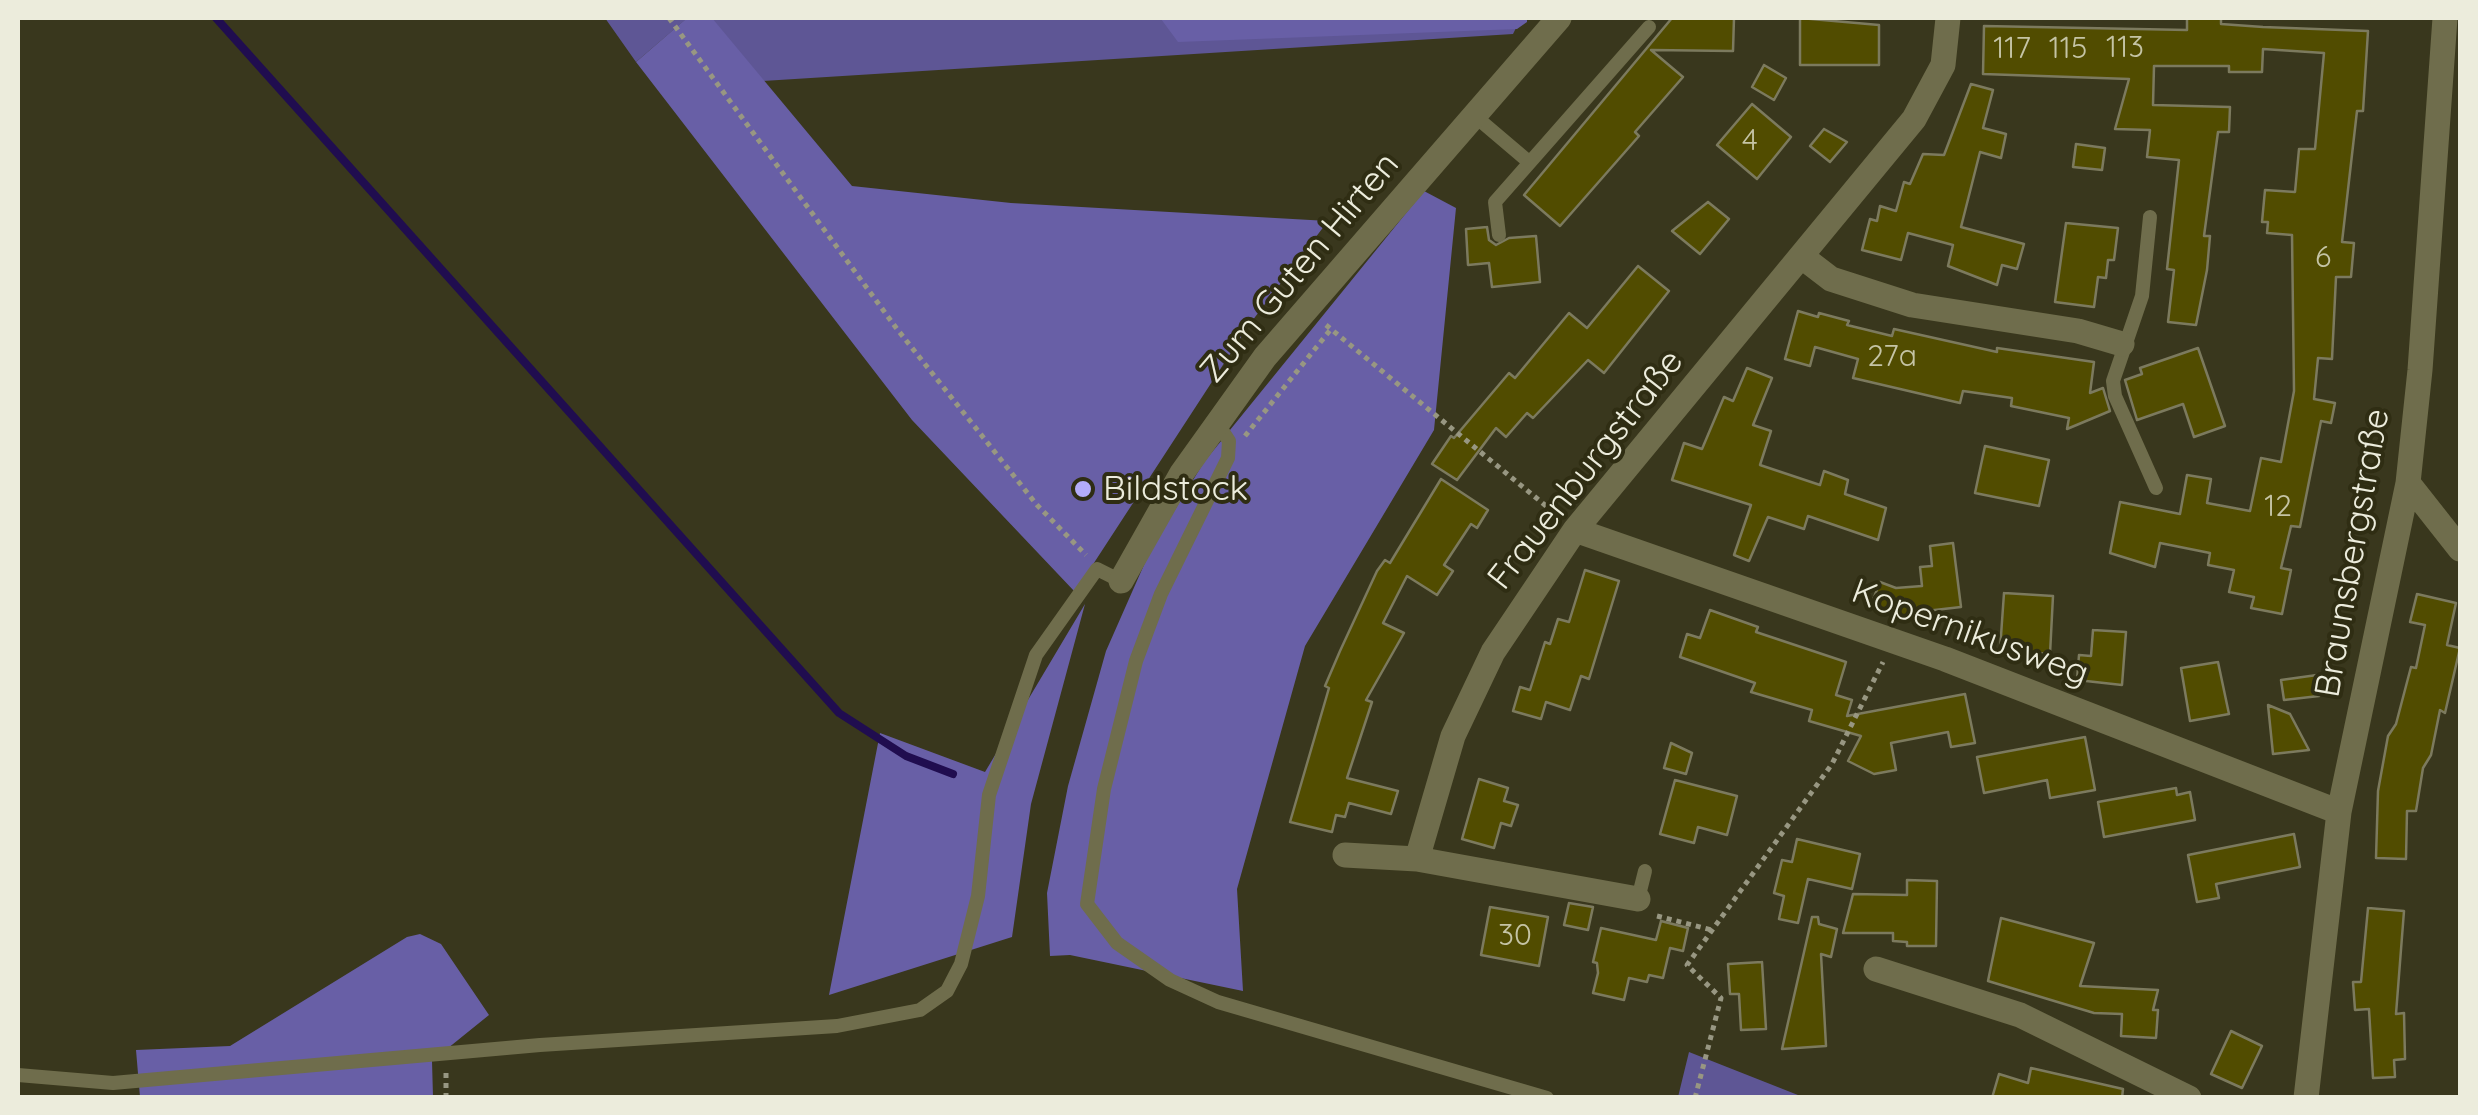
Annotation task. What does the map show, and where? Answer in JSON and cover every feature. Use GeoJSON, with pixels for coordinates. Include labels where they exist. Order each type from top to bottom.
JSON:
{"type":"FeatureCollection","features":[{"type":"Feature","properties":{"kind":"street","name":"Zum Guten Hirten"},"geometry":{"type":"LineString","coordinates":[[1121,581],[1144,536],[1216,421],[1559,18]]}},
{"type":"Feature","properties":{"kind":"street","name":"Frauenburgstraße"},"geometry":{"type":"LineString","coordinates":[[1417,859],[1453,736],[1493,652],[1575,530],[1914,119],[1933,90],[1943,65],[1948,18]]}},
{"type":"Feature","properties":{"kind":"street","name":"Braunsbergstraße"},"geometry":{"type":"LineString","coordinates":[[2306,1098],[2338,812],[2408,483],[2445,18]]}},
{"type":"Feature","properties":{"kind":"street"},"geometry":{"type":"LineString","coordinates":[[1802,256],[1831,278],[1912,305],[2078,330],[2122,344]]}},
{"type":"Feature","properties":{"kind":"street"},"geometry":{"type":"LineString","coordinates":[[2408,483],[2460,549]]}},
{"type":"Feature","properties":{"kind":"street","name":"Kopernikusweg"},"geometry":{"type":"LineString","coordinates":[[1575,530],[2144,734],[2338,812]]}},
{"type":"Feature","properties":{"kind":"street"},"geometry":{"type":"LineString","coordinates":[[1345,855],[1417,859],[1638,899]]}},
{"type":"Feature","properties":{"kind":"street"},"geometry":{"type":"LineString","coordinates":[[1876,969],[2020,1014],[2189,1098]]}},
{"type":"Feature","properties":{"kind":"lane"},"geometry":{"type":"LineString","coordinates":[[1499,235],[1495,202],[1649,27]]}},
{"type":"Feature","properties":{"kind":"lane"},"geometry":{"type":"LineString","coordinates":[[1476,117],[1529,162]]}},
{"type":"Feature","properties":{"kind":"lane"},"geometry":{"type":"LineString","coordinates":[[2150,217],[2142,296],[2115,365],[2115,396],[2156,488]]}},
{"type":"Feature","properties":{"kind":"lane"},"geometry":{"type":"LineString","coordinates":[[1216,421],[1229,441],[1228,458],[1161,594],[1136,661],[1104,789],[1087,904],[1117,943],[1170,980],[1218,1002],[1548,1098]]}},
{"type":"Feature","properties":{"kind":"lane"},"geometry":{"type":"LineString","coordinates":[[18,1075],[113,1083],[540,1044],[837,1026],[920,1010],[947,991],[961,964],[978,896],[989,795],[1036,654],[1098,569],[1121,581]]}},
{"type":"Feature","properties":{"kind":"lane"},"geometry":{"type":"LineString","coordinates":[[1638,899],[1645,871]]}},
{"type":"Feature","properties":{"kind":"path"},"geometry":{"type":"LineString","coordinates":[[670,18],[897,330],[1037,505],[1098,569]]}},
{"type":"Feature","properties":{"kind":"path"},"geometry":{"type":"LineString","coordinates":[[1307,310],[1575,530]]}},
{"type":"Feature","properties":{"kind":"path"},"geometry":{"type":"LineString","coordinates":[[1228,458],[1330,329]]}},
{"type":"Feature","properties":{"kind":"path"},"geometry":{"type":"LineString","coordinates":[[1695,1098],[1722,998],[1687,964],[1832,764],[1892,641]]}},
{"type":"Feature","properties":{"kind":"path"},"geometry":{"type":"LineString","coordinates":[[1638,899],[1657,916],[1712,930]]}},
{"type":"Feature","properties":{"kind":"shaded area"},"geometry":{"type":"Polygon","coordinates":[[[605,18],[1521,18],[1513,34],[731,83],[685,20],[636,62],[605,18]]]}},
{"type":"Feature","properties":{"kind":"shaded area"},"geometry":{"type":"Polygon","coordinates":[[[687,18],[712,18],[852,186],[1011,203],[1328,221],[1249,325],[1075,592],[912,420],[636,62],[687,18]]]}},
{"type":"Feature","properties":{"kind":"shaded area"},"geometry":{"type":"Polygon","coordinates":[[[1527,18],[1517,29],[1178,42],[1161,19],[1527,18]]]}},
{"type":"Feature","properties":{"kind":"shaded area"},"geometry":{"type":"Polygon","coordinates":[[[1424,191],[1456,208],[1434,430],[1305,646],[1237,889],[1243,991],[1070,955],[1050,956],[1047,893],[1068,786],[1106,651],[1151,549],[1204,462],[1424,191]]]}},
{"type":"Feature","properties":{"kind":"shaded area"},"geometry":{"type":"Polygon","coordinates":[[[1085,604],[1031,804],[1012,937],[829,995],[880,733],[985,772],[1085,604]]]}},
{"type":"Feature","properties":{"kind":"shaded area"},"geometry":{"type":"Polygon","coordinates":[[[420,934],[441,944],[489,1015],[432,1061],[433,1097],[140,1097],[136,1050],[230,1046],[407,937],[420,934]]]}},
{"type":"Feature","properties":{"kind":"shaded area"},"geometry":{"type":"Polygon","coordinates":[[[1689,1052],[1803,1097],[1678,1097],[1689,1052]]]}},
{"type":"Feature","properties":{"kind":"building"},"geometry":{"type":"Polygon","coordinates":[[[1672,18],[1734,18],[1733,51],[1651,50],[1683,77],[1635,132],[1639,136],[1560,226],[1524,195],[1672,18]]]}},
{"type":"Feature","properties":{"kind":"building"},"geometry":{"type":"Polygon","coordinates":[[[1800,18],[1879,25],[1879,65],[1800,65],[1800,18]]]}},
{"type":"Feature","properties":{"kind":"building"},"geometry":{"type":"Polygon","coordinates":[[[2187,18],[2221,18],[2221,24],[2368,31],[2363,111],[2357,111],[2342,242],[2354,243],[2351,277],[2336,277],[2332,359],[2318,358],[2314,399],[2335,403],[2331,423],[2321,421],[2300,527],[2291,526],[2281,568],[2291,570],[2282,614],[2251,608],[2254,597],[2229,592],[2234,570],[2208,565],[2210,553],[2160,543],[2155,567],[2110,553],[2120,502],[2180,514],[2187,475],[2211,479],[2207,503],[2250,511],[2261,458],[2281,462],[2294,391],[2292,235],[2267,233],[2268,222],[2262,222],[2265,190],[2295,192],[2299,149],[2315,149],[2324,53],[2263,49],[2262,72],[2229,72],[2229,66],[2154,66],[2153,105],[2230,107],[2229,132],[2218,132],[2204,236],[2210,236],[2207,270],[2196,325],[2168,322],[2174,270],[2167,269],[2179,160],[2147,157],[2150,130],[2115,129],[2129,79],[1983,74],[1984,26],[2187,30],[2187,18]]]}},
{"type":"Feature","properties":{"kind":"building"},"geometry":{"type":"Polygon","coordinates":[[[1764,65],[1786,78],[1774,100],[1752,87],[1764,65]]]}},
{"type":"Feature","properties":{"kind":"building"},"geometry":{"type":"Polygon","coordinates":[[[1971,84],[1993,90],[1983,128],[2006,134],[2001,158],[1980,152],[1961,227],[2024,244],[2017,269],[2002,265],[1997,285],[1948,266],[1953,245],[1908,233],[1901,260],[1862,250],[1870,219],[1877,221],[1880,206],[1896,211],[1904,182],[1910,184],[1923,154],[1944,155],[1971,84]]]}},
{"type":"Feature","properties":{"kind":"building"},"geometry":{"type":"Polygon","coordinates":[[[1752,104],[1791,137],[1757,179],[1717,145],[1752,104]]]}},
{"type":"Feature","properties":{"kind":"building"},"geometry":{"type":"Polygon","coordinates":[[[1824,129],[1847,142],[1830,162],[1810,146],[1824,129]]]}},
{"type":"Feature","properties":{"kind":"building"},"geometry":{"type":"Polygon","coordinates":[[[2076,144],[2105,148],[2102,170],[2073,167],[2076,144]]]}},
{"type":"Feature","properties":{"kind":"building"},"geometry":{"type":"Polygon","coordinates":[[[1708,202],[1729,219],[1700,254],[1672,231],[1708,202]]]}},
{"type":"Feature","properties":{"kind":"building"},"geometry":{"type":"Polygon","coordinates":[[[2066,223],[2118,228],[2114,260],[2108,260],[2106,278],[2098,277],[2094,307],[2055,302],[2066,223]]]}},
{"type":"Feature","properties":{"kind":"building"},"geometry":{"type":"Polygon","coordinates":[[[1487,227],[1489,240],[1496,245],[1509,238],[1536,236],[1540,282],[1492,287],[1489,263],[1468,265],[1466,229],[1487,227]]]}},
{"type":"Feature","properties":{"kind":"building"},"geometry":{"type":"Polygon","coordinates":[[[1638,266],[1669,291],[1604,373],[1588,360],[1533,418],[1527,413],[1506,437],[1496,428],[1457,480],[1432,464],[1451,436],[1454,438],[1509,373],[1515,378],[1569,313],[1587,328],[1638,266]]]}},
{"type":"Feature","properties":{"kind":"building"},"geometry":{"type":"Polygon","coordinates":[[[1798,311],[1818,317],[1819,313],[1849,321],[1847,325],[1892,336],[1894,329],[1997,352],[1997,348],[2094,362],[2090,393],[2103,388],[2110,411],[2067,429],[2069,418],[2011,406],[2012,398],[1963,391],[1960,403],[1853,378],[1858,359],[1815,347],[1810,366],[1785,359],[1798,311]]]}},
{"type":"Feature","properties":{"kind":"building"},"geometry":{"type":"Polygon","coordinates":[[[2198,348],[2225,426],[2194,437],[2183,404],[2137,420],[2125,380],[2142,374],[2140,368],[2198,348]]]}},
{"type":"Feature","properties":{"kind":"building"},"geometry":{"type":"Polygon","coordinates":[[[1747,368],[1772,378],[1753,425],[1771,431],[1760,465],[1820,485],[1824,471],[1848,480],[1845,494],[1886,508],[1878,540],[1808,516],[1804,529],[1768,517],[1749,561],[1734,555],[1751,505],[1672,480],[1684,443],[1702,449],[1724,397],[1733,401],[1747,368]]]}},
{"type":"Feature","properties":{"kind":"building"},"geometry":{"type":"Polygon","coordinates":[[[1985,446],[2049,460],[2039,506],[1975,493],[1985,446]]]}},
{"type":"Feature","properties":{"kind":"building"},"geometry":{"type":"Polygon","coordinates":[[[1441,479],[1488,510],[1477,528],[1471,524],[1444,565],[1453,571],[1437,595],[1407,576],[1383,623],[1404,633],[1366,700],[1372,702],[1347,778],[1398,791],[1391,814],[1349,803],[1345,817],[1336,815],[1332,832],[1290,822],[1329,688],[1325,686],[1340,651],[1377,571],[1385,560],[1390,563],[1441,479]]]}},
{"type":"Feature","properties":{"kind":"building"},"geometry":{"type":"Polygon","coordinates":[[[1953,543],[1961,607],[1926,611],[1927,618],[1909,620],[1871,605],[1880,582],[1896,588],[1922,586],[1920,567],[1932,566],[1930,546],[1953,543]]]}},
{"type":"Feature","properties":{"kind":"building"},"geometry":{"type":"Polygon","coordinates":[[[1585,570],[1619,581],[1589,679],[1581,676],[1570,710],[1546,702],[1541,719],[1513,711],[1520,687],[1530,690],[1545,642],[1550,644],[1558,619],[1569,622],[1585,570]]]}},
{"type":"Feature","properties":{"kind":"building"},"geometry":{"type":"Polygon","coordinates":[[[2004,593],[2053,596],[2050,654],[2000,650],[2004,593]]]}},
{"type":"Feature","properties":{"kind":"building"},"geometry":{"type":"Polygon","coordinates":[[[2417,594],[2456,603],[2447,645],[2460,648],[2445,713],[2440,710],[2431,755],[2423,768],[2416,811],[2407,811],[2406,859],[2376,858],[2378,791],[2388,736],[2396,724],[2411,667],[2416,668],[2425,625],[2410,622],[2417,594]]]}},
{"type":"Feature","properties":{"kind":"building"},"geometry":{"type":"Polygon","coordinates":[[[1710,610],[1758,627],[1756,632],[1846,662],[1836,695],[1852,700],[1847,716],[1965,694],[1975,743],[1951,747],[1948,732],[1891,743],[1896,770],[1874,774],[1848,761],[1861,736],[1809,721],[1812,710],[1751,692],[1755,683],[1680,657],[1687,634],[1700,638],[1710,610]]]}},
{"type":"Feature","properties":{"kind":"building"},"geometry":{"type":"Polygon","coordinates":[[[2093,630],[2126,632],[2122,685],[2077,680],[2079,655],[2091,656],[2093,630]]]}},
{"type":"Feature","properties":{"kind":"building"},"geometry":{"type":"Polygon","coordinates":[[[2218,662],[2229,714],[2190,721],[2181,668],[2218,662]]]}},
{"type":"Feature","properties":{"kind":"building"},"geometry":{"type":"Polygon","coordinates":[[[2317,675],[2319,696],[2284,700],[2281,680],[2317,675]]]}},
{"type":"Feature","properties":{"kind":"building"},"geometry":{"type":"Polygon","coordinates":[[[2268,705],[2290,714],[2309,750],[2273,754],[2268,705]]]}},
{"type":"Feature","properties":{"kind":"building"},"geometry":{"type":"Polygon","coordinates":[[[2085,737],[2095,790],[2050,798],[2047,780],[1984,793],[1977,757],[2085,737]]]}},
{"type":"Feature","properties":{"kind":"building"},"geometry":{"type":"Polygon","coordinates":[[[1671,743],[1692,753],[1686,774],[1664,768],[1671,743]]]}},
{"type":"Feature","properties":{"kind":"building"},"geometry":{"type":"Polygon","coordinates":[[[1479,779],[1508,788],[1504,801],[1518,805],[1511,826],[1501,823],[1494,848],[1462,839],[1479,779]]]}},
{"type":"Feature","properties":{"kind":"building"},"geometry":{"type":"Polygon","coordinates":[[[1675,780],[1737,796],[1727,835],[1698,827],[1694,843],[1660,834],[1675,780]]]}},
{"type":"Feature","properties":{"kind":"building"},"geometry":{"type":"Polygon","coordinates":[[[2176,788],[2177,795],[2190,792],[2195,820],[2104,837],[2098,802],[2176,788]]]}},
{"type":"Feature","properties":{"kind":"building"},"geometry":{"type":"Polygon","coordinates":[[[2294,834],[2300,867],[2216,884],[2219,898],[2197,902],[2188,855],[2294,834]]]}},
{"type":"Feature","properties":{"kind":"building"},"geometry":{"type":"Polygon","coordinates":[[[1797,839],[1860,854],[1852,889],[1808,879],[1798,923],[1779,919],[1784,896],[1774,893],[1782,860],[1792,862],[1797,839]]]}},
{"type":"Feature","properties":{"kind":"building"},"geometry":{"type":"Polygon","coordinates":[[[1907,880],[1937,881],[1936,946],[1907,946],[1907,942],[1893,941],[1893,933],[1843,933],[1853,894],[1907,895],[1907,880]]]}},
{"type":"Feature","properties":{"kind":"building"},"geometry":{"type":"Polygon","coordinates":[[[1569,903],[1593,907],[1588,930],[1564,925],[1569,903]]]}},
{"type":"Feature","properties":{"kind":"building"},"geometry":{"type":"Polygon","coordinates":[[[1490,907],[1548,917],[1539,966],[1481,955],[1490,907]]]}},
{"type":"Feature","properties":{"kind":"building"},"geometry":{"type":"Polygon","coordinates":[[[2368,908],[2404,911],[2396,1014],[2404,1013],[2405,1059],[2394,1060],[2395,1077],[2373,1078],[2369,1009],[2355,1010],[2353,982],[2361,982],[2368,908]]]}},
{"type":"Feature","properties":{"kind":"building"},"geometry":{"type":"Polygon","coordinates":[[[1812,917],[1818,917],[1819,924],[1837,929],[1831,957],[1821,954],[1826,1046],[1782,1049],[1812,917]]]}},
{"type":"Feature","properties":{"kind":"building"},"geometry":{"type":"Polygon","coordinates":[[[2001,918],[2094,943],[2080,986],[2158,990],[2153,1010],[2158,1010],[2156,1038],[2121,1036],[2122,1014],[2094,1013],[1988,981],[2001,918]]]}},
{"type":"Feature","properties":{"kind":"building"},"geometry":{"type":"Polygon","coordinates":[[[1661,921],[1688,928],[1683,951],[1670,948],[1663,978],[1649,975],[1647,982],[1629,978],[1624,1000],[1593,993],[1598,973],[1597,963],[1593,962],[1601,928],[1656,940],[1661,921]]]}},
{"type":"Feature","properties":{"kind":"building"},"geometry":{"type":"Polygon","coordinates":[[[1762,962],[1766,1029],[1741,1030],[1739,994],[1730,994],[1728,964],[1762,962]]]}},
{"type":"Feature","properties":{"kind":"building"},"geometry":{"type":"Polygon","coordinates":[[[2231,1031],[2262,1046],[2242,1088],[2211,1074],[2231,1031]]]}},
{"type":"Feature","properties":{"kind":"building"},"geometry":{"type":"Polygon","coordinates":[[[2031,1068],[2123,1089],[2122,1098],[1992,1098],[1999,1074],[2028,1083],[2031,1068]]]}},
{"type":"Feature","properties":{"kind":"waterway"},"geometry":{"type":"LineString","coordinates":[[216,18],[839,713],[906,756],[953,774]]}},
{"type":"Feature","properties":{"kind":"place","name":"Bildstock"},"geometry":{"type":"Point","coordinates":[1083,489]}}]}
